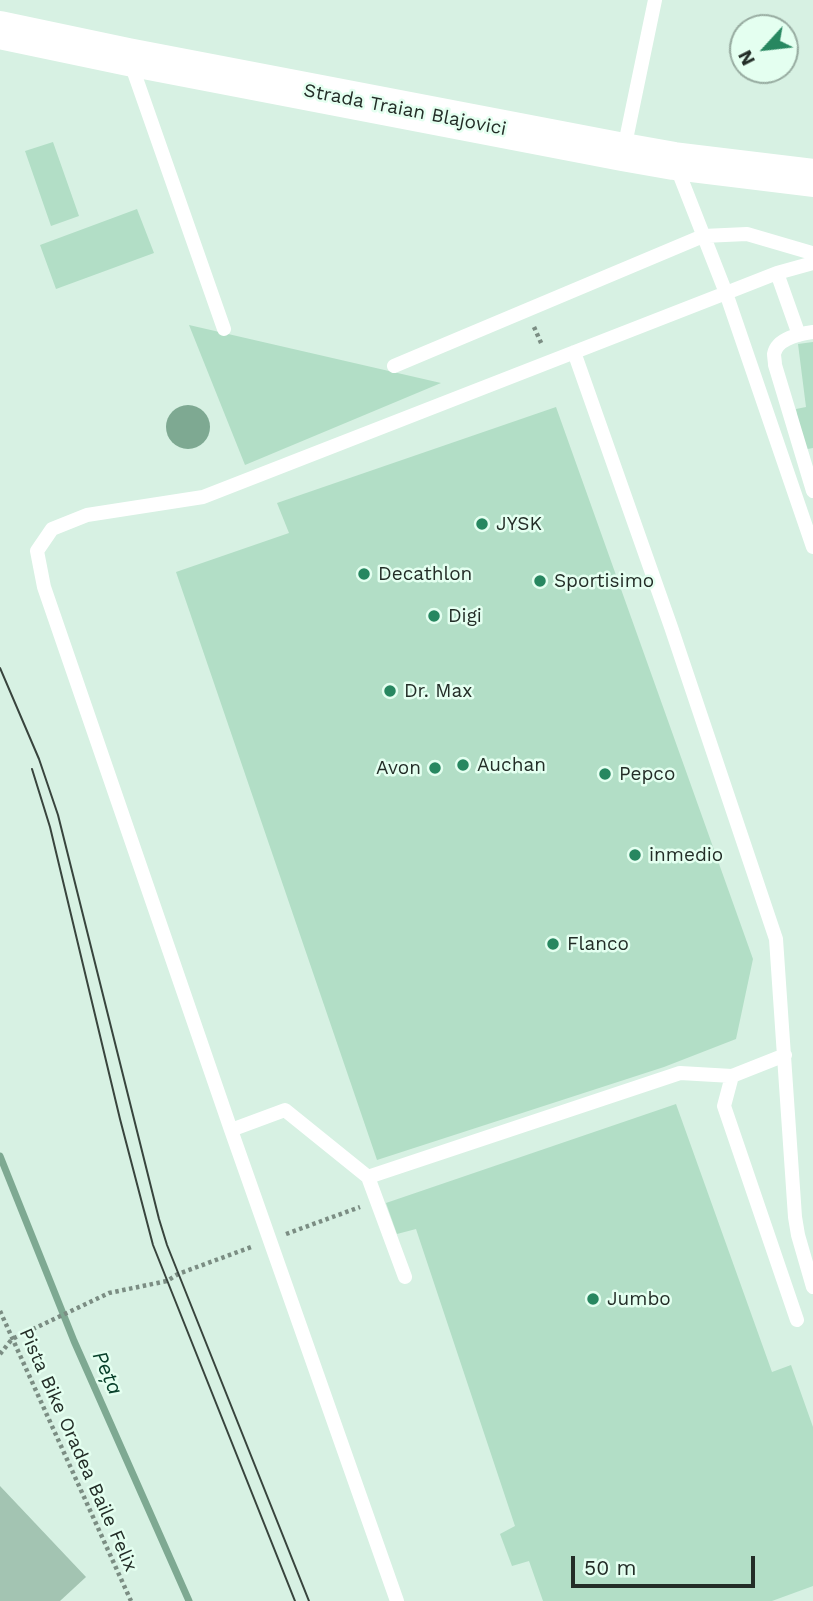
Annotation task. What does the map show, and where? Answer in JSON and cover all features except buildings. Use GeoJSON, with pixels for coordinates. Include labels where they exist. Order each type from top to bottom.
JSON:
{"type":"FeatureCollection","features":[{"type":"Feature","properties":{"kind":"street","name":"Strada Traian Blajovici"},"geometry":{"type":"LineString","coordinates":[[0,30],[623,152],[813,178]]}},
{"type":"Feature","properties":{"kind":"lane"},"geometry":{"type":"LineString","coordinates":[[623,152],[655,0]]}},
{"type":"Feature","properties":{"kind":"lane"},"geometry":{"type":"LineString","coordinates":[[128,57],[224,328]]}},
{"type":"Feature","properties":{"kind":"lane"},"geometry":{"type":"LineString","coordinates":[[674,161],[726,293],[813,547]]}},
{"type":"Feature","properties":{"kind":"lane"},"geometry":{"type":"LineString","coordinates":[[394,366],[703,236],[747,234],[813,256]]}},
{"type":"Feature","properties":{"kind":"lane"},"geometry":{"type":"LineString","coordinates":[[397,1601],[44,587],[37,551],[52,529],[87,515],[203,497],[777,273],[813,256]]}},
{"type":"Feature","properties":{"kind":"lane"},"geometry":{"type":"LineString","coordinates":[[777,273],[806,333],[779,344],[774,353],[775,365],[813,491]]}},
{"type":"Feature","properties":{"kind":"lane"},"geometry":{"type":"LineString","coordinates":[[574,352],[671,627],[776,939],[795,1217],[813,1287]]}},
{"type":"Feature","properties":{"kind":"lane"},"geometry":{"type":"LineString","coordinates":[[368,1177],[680,1073],[732,1076],[785,1055]]}},
{"type":"Feature","properties":{"kind":"lane"},"geometry":{"type":"LineString","coordinates":[[732,1076],[724,1106],[797,1320]]}},
{"type":"Feature","properties":{"kind":"lane"},"geometry":{"type":"LineString","coordinates":[[231,1130],[285,1110],[368,1177],[405,1278]]}},
{"type":"Feature","properties":{"kind":"path"},"geometry":{"type":"LineString","coordinates":[[527,311],[549,362]]}},
{"type":"Feature","properties":{"kind":"path"},"geometry":{"type":"LineString","coordinates":[[0,1354],[12,1339],[109,1293],[167,1281],[178,1274],[377,1201]]}},
{"type":"Feature","properties":{"kind":"path","name":"Pista Bike Oradea Baile Felix"},"geometry":{"type":"LineString","coordinates":[[0,1311],[131,1601]]}},
{"type":"Feature","properties":{"kind":"shaded area"},"geometry":{"type":"Polygon","coordinates":[[[188,405],[204,411],[210,427],[204,443],[188,449],[172,443],[166,427],[172,411],[188,405]]]}},
{"type":"Feature","properties":{"kind":"shaded area"},"geometry":{"type":"Polygon","coordinates":[[[0,1486],[86,1577],[60,1601],[0,1601],[0,1486]]]}},
{"type":"Feature","properties":{"kind":"waterway","name":"Peța"},"geometry":{"type":"LineString","coordinates":[[0,1156],[74,1341],[189,1601]]}},
{"type":"Feature","properties":{"kind":"tram line"},"geometry":{"type":"LineString","coordinates":[[0,668],[39,759],[58,815],[167,1245],[309,1601]]}},
{"type":"Feature","properties":{"kind":"tram line"},"geometry":{"type":"LineString","coordinates":[[32,769],[50,827],[153,1245],[295,1601]]}},
{"type":"Feature","properties":{"kind":"place","name":"JYSK"},"geometry":{"type":"Point","coordinates":[482,524]}},
{"type":"Feature","properties":{"kind":"place","name":"Decathlon"},"geometry":{"type":"Point","coordinates":[364,574]}},
{"type":"Feature","properties":{"kind":"place","name":"Sportisimo"},"geometry":{"type":"Point","coordinates":[540,581]}},
{"type":"Feature","properties":{"kind":"place","name":"Digi"},"geometry":{"type":"Point","coordinates":[434,616]}},
{"type":"Feature","properties":{"kind":"place","name":"Dr. Max"},"geometry":{"type":"Point","coordinates":[390,691]}},
{"type":"Feature","properties":{"kind":"place","name":"Auchan"},"geometry":{"type":"Point","coordinates":[463,765]}},
{"type":"Feature","properties":{"kind":"place","name":"Avon"},"geometry":{"type":"Point","coordinates":[435,768]}},
{"type":"Feature","properties":{"kind":"place","name":"Pepco"},"geometry":{"type":"Point","coordinates":[605,774]}},
{"type":"Feature","properties":{"kind":"place","name":"inmedio"},"geometry":{"type":"Point","coordinates":[635,855]}},
{"type":"Feature","properties":{"kind":"place","name":"Flanco"},"geometry":{"type":"Point","coordinates":[553,944]}},
{"type":"Feature","properties":{"kind":"place","name":"Jumbo"},"geometry":{"type":"Point","coordinates":[593,1299]}}]}
